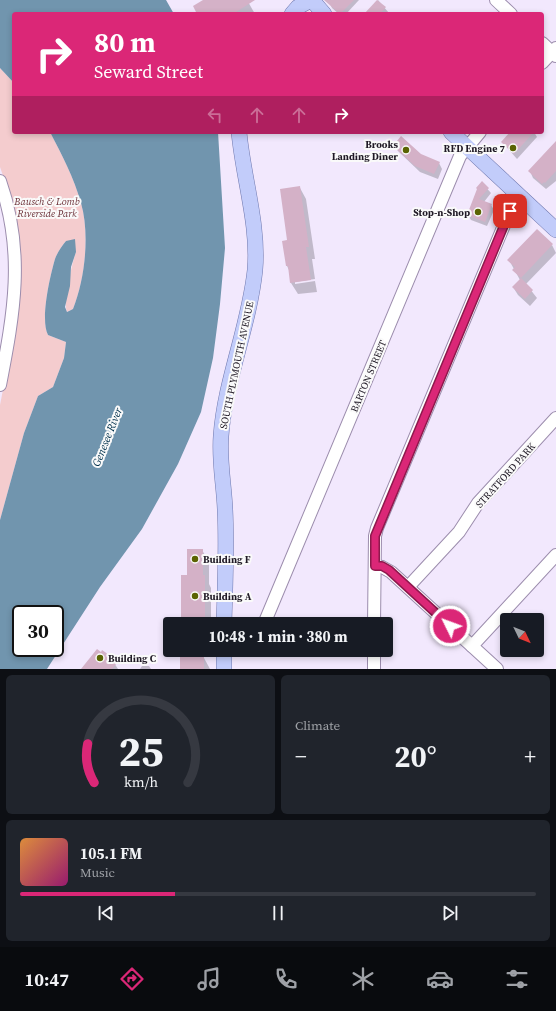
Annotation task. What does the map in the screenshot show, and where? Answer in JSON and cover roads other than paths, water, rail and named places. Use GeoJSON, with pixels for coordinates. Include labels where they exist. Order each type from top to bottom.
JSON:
{"type":"FeatureCollection","features":[{"type":"Feature","properties":{"kind":"main road"},"geometry":{"type":"LineString","coordinates":[[294,12],[298,7],[312,0]]}},
{"type":"Feature","properties":{"kind":"main road"},"geometry":{"type":"LineString","coordinates":[[303,12],[312,0]]}},
{"type":"Feature","properties":{"kind":"main road"},"geometry":{"type":"LineString","coordinates":[[312,0],[322,12]]}},
{"type":"Feature","properties":{"kind":"main road","name":"SOUTH PLYMOUTH AVENUE"},"geometry":{"type":"LineString","coordinates":[[224,617],[226,515],[221,456],[221,429],[227,394],[252,291],[255,262],[253,230],[239,134]]}},
{"type":"Feature","properties":{"kind":"main road"},"geometry":{"type":"LineString","coordinates":[[452,134],[556,230]]}},
{"type":"Feature","properties":{"kind":"main road"},"geometry":{"type":"LineString","coordinates":[[224,657],[224,669]]}},
{"type":"Feature","properties":{"kind":"street"},"geometry":{"type":"LineString","coordinates":[[496,0],[509,12]]}},
{"type":"Feature","properties":{"kind":"street"},"geometry":{"type":"LineString","coordinates":[[544,44],[555,52],[544,62]]}},
{"type":"Feature","properties":{"kind":"street","name":"BARTON STREET"},"geometry":{"type":"LineString","coordinates":[[267,617],[460,156],[478,134]]}},
{"type":"Feature","properties":{"kind":"street"},"geometry":{"type":"LineString","coordinates":[[0,181],[13,235],[16,274],[11,323],[0,385]]}},
{"type":"Feature","properties":{"kind":"street"},"geometry":{"type":"LineString","coordinates":[[374,617],[375,536],[377,528],[510,212],[520,197]]}},
{"type":"Feature","properties":{"kind":"street","name":"STRATFORD PARK"},"geometry":{"type":"LineString","coordinates":[[408,587],[459,532],[478,503],[556,418]]}},
{"type":"Feature","properties":{"kind":"street"},"geometry":{"type":"LineString","coordinates":[[472,646],[556,555]]}},
{"type":"Feature","properties":{"kind":"street"},"geometry":{"type":"LineString","coordinates":[[375,566],[386,568],[497,669]]}},
{"type":"Feature","properties":{"kind":"street"},"geometry":{"type":"LineString","coordinates":[[374,657],[374,669]]}},
{"type":"Feature","properties":{"kind":"water"},"geometry":{"type":"Polygon","coordinates":[[[0,0],[166,0],[173,12],[12,12],[12,81],[0,68],[0,0]]]}},
{"type":"Feature","properties":{"kind":"water","name":"Genesee River"},"geometry":{"type":"Polygon","coordinates":[[[51,134],[218,134],[225,248],[213,358],[201,412],[178,464],[142,529],[100,587],[64,643],[64,605],[12,605],[12,657],[55,657],[47,669],[0,669],[0,520],[24,433],[38,396],[53,387],[64,358],[66,342],[48,335],[45,309],[55,259],[66,241],[75,239],[76,252],[71,267],[70,286],[65,307],[67,312],[73,309],[81,284],[86,242],[84,215],[71,176],[51,134]]]}},
{"type":"Feature","properties":{"kind":"place","name":"RFD Engine 7"},"geometry":{"type":"Point","coordinates":[513,148]}},
{"type":"Feature","properties":{"kind":"place","name":"Brooks Landing Diner"},"geometry":{"type":"Point","coordinates":[406,150]}},
{"type":"Feature","properties":{"kind":"place","name":"Stop-n-Shop"},"geometry":{"type":"Point","coordinates":[478,212]}},
{"type":"Feature","properties":{"kind":"place","name":"Building F"},"geometry":{"type":"Point","coordinates":[195,559]}},
{"type":"Feature","properties":{"kind":"place","name":"Building A"},"geometry":{"type":"Point","coordinates":[195,596]}},
{"type":"Feature","properties":{"kind":"place","name":"Building C"},"geometry":{"type":"Point","coordinates":[100,658]}},
{"type":"Feature","properties":{"kind":"park label","name":"Bausch & Lomb Riverside Park"},"geometry":{"type":"Point","coordinates":[47,206]}}]}
